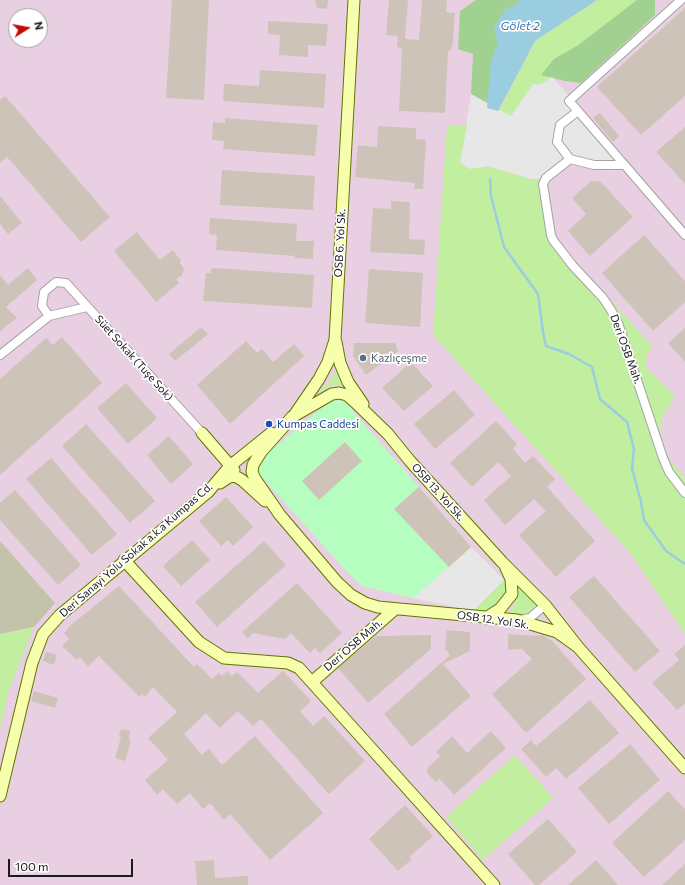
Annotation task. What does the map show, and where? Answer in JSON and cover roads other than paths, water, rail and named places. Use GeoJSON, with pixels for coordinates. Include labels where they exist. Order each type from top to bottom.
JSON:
{"type":"FeatureCollection","features":[{"type":"Feature","properties":{"kind":"main road","name":"OSB 6. Yol Sk."},"geometry":{"type":"LineString","coordinates":[[248,452],[292,417],[319,379],[328,362],[335,340],[354,0]]}},
{"type":"Feature","properties":{"kind":"main road"},"geometry":{"type":"LineString","coordinates":[[335,340],[340,363],[348,382],[374,421]]}},
{"type":"Feature","properties":{"kind":"main road"},"geometry":{"type":"LineString","coordinates":[[280,515],[255,479],[252,472],[253,465],[261,452],[292,417],[326,397],[339,393],[347,395],[374,421]]}},
{"type":"Feature","properties":{"kind":"main road","name":"OSB 13. Yol Sk."},"geometry":{"type":"LineString","coordinates":[[374,421],[502,562]]}},
{"type":"Feature","properties":{"kind":"main road"},"geometry":{"type":"LineString","coordinates":[[202,432],[231,454],[248,452]]}},
{"type":"Feature","properties":{"kind":"main road"},"geometry":{"type":"LineString","coordinates":[[202,432],[242,480],[280,515]]}},
{"type":"Feature","properties":{"kind":"main road","name":"Deri Sanayi Yolu Sokak a.k.a Kumpas Cd."},"geometry":{"type":"LineString","coordinates":[[0,796],[32,663],[43,634],[60,615],[124,560],[208,492],[230,466],[248,452]]}},
{"type":"Feature","properties":{"kind":"main road"},"geometry":{"type":"LineString","coordinates":[[208,492],[229,477],[235,476],[242,480]]}},
{"type":"Feature","properties":{"kind":"main road","name":"OSB 12. Yol Sk."},"geometry":{"type":"LineString","coordinates":[[280,515],[332,576],[351,595],[365,603],[378,607],[395,609],[518,620],[557,632],[578,647],[685,768]]}},
{"type":"Feature","properties":{"kind":"main road"},"geometry":{"type":"LineString","coordinates":[[124,560],[199,642],[224,658],[288,663],[299,668],[494,885]]}},
{"type":"Feature","properties":{"kind":"main road"},"geometry":{"type":"LineString","coordinates":[[502,562],[545,605],[578,647]]}},
{"type":"Feature","properties":{"kind":"main road"},"geometry":{"type":"LineString","coordinates":[[486,618],[500,609],[512,594],[511,578],[502,562]]}},
{"type":"Feature","properties":{"kind":"main road","name":"Deri OSB Mah."},"geometry":{"type":"LineString","coordinates":[[312,682],[395,609]]}},
{"type":"Feature","properties":{"kind":"street"},"geometry":{"type":"LineString","coordinates":[[681,0],[569,101],[685,235]]}},
{"type":"Feature","properties":{"kind":"street"},"geometry":{"type":"LineString","coordinates":[[578,111],[560,125],[557,142],[570,159],[594,164],[623,165]]}},
{"type":"Feature","properties":{"kind":"street","name":"Deri OSB Mah."},"geometry":{"type":"LineString","coordinates":[[570,159],[546,178],[543,184],[551,235],[553,240],[573,266],[603,298],[618,323],[663,458],[672,476],[685,493]]}},
{"type":"Feature","properties":{"kind":"street","name":"Süet Sokak (Tuşe Sok)"},"geometry":{"type":"LineString","coordinates":[[49,316],[42,306],[44,292],[56,282],[66,283],[202,432]]}},
{"type":"Feature","properties":{"kind":"street"},"geometry":{"type":"LineString","coordinates":[[0,355],[49,316],[87,307]]}},
{"type":"Feature","properties":{"kind":"street"},"geometry":{"type":"LineString","coordinates":[[221,456],[225,463],[225,469],[222,476]]}},
{"type":"Feature","properties":{"kind":"street"},"geometry":{"type":"LineString","coordinates":[[518,620],[530,618],[545,605]]}},
{"type":"Feature","properties":{"kind":"water","name":"Gölet 2"},"geometry":{"type":"Polygon","coordinates":[[[521,0],[597,0],[535,41],[498,111],[487,108],[491,59],[498,44],[494,29],[504,11],[521,0]]]}},
{"type":"Feature","properties":{"kind":"waterway"},"geometry":{"type":"LineString","coordinates":[[490,179],[491,196],[504,247],[538,294],[546,346],[569,354],[592,367],[600,399],[627,422],[634,449],[632,468],[644,520],[666,551],[685,564]]}},
{"type":"Feature","properties":{"kind":"place","name":"Kazlıçeşme"},"geometry":{"type":"Point","coordinates":[363,358]}},
{"type":"Feature","properties":{"kind":"place","name":"Kumpas Caddesi"},"geometry":{"type":"Point","coordinates":[269,424]}}]}
